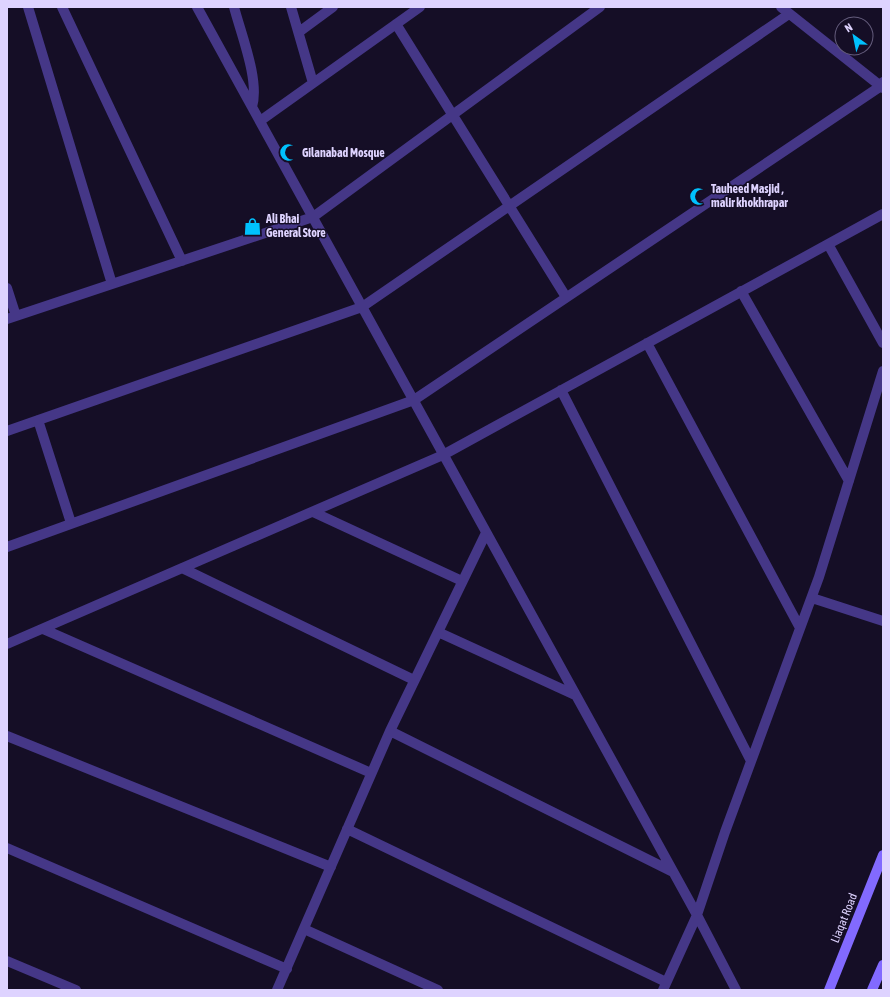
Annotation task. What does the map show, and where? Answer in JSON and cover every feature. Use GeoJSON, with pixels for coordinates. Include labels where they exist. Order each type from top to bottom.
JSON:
{"type":"FeatureCollection","features":[{"type":"Feature","properties":{"kind":"main road","name":"Liaqat Road"},"geometry":{"type":"LineString","coordinates":[[829,990],[883,855]]}},
{"type":"Feature","properties":{"kind":"main road"},"geometry":{"type":"LineString","coordinates":[[872,990],[883,965]]}},
{"type":"Feature","properties":{"kind":"street"},"geometry":{"type":"LineString","coordinates":[[28,7],[112,284]]}},
{"type":"Feature","properties":{"kind":"street"},"geometry":{"type":"LineString","coordinates":[[62,7],[182,261]]}},
{"type":"Feature","properties":{"kind":"street"},"geometry":{"type":"LineString","coordinates":[[197,7],[697,915],[736,990]]}},
{"type":"Feature","properties":{"kind":"street"},"geometry":{"type":"LineString","coordinates":[[234,7],[255,84],[255,98],[252,107]]}},
{"type":"Feature","properties":{"kind":"street"},"geometry":{"type":"LineString","coordinates":[[291,7],[313,83]]}},
{"type":"Feature","properties":{"kind":"street"},"geometry":{"type":"LineString","coordinates":[[299,32],[333,7]]}},
{"type":"Feature","properties":{"kind":"street"},"geometry":{"type":"LineString","coordinates":[[260,121],[420,7]]}},
{"type":"Feature","properties":{"kind":"street"},"geometry":{"type":"LineString","coordinates":[[7,288],[11,318],[313,217],[600,7]]}},
{"type":"Feature","properties":{"kind":"street"},"geometry":{"type":"LineString","coordinates":[[7,547],[414,400],[882,85],[781,7]]}},
{"type":"Feature","properties":{"kind":"street"},"geometry":{"type":"LineString","coordinates":[[7,431],[362,307],[789,14]]}},
{"type":"Feature","properties":{"kind":"street"},"geometry":{"type":"LineString","coordinates":[[396,24],[451,116],[566,297]]}},
{"type":"Feature","properties":{"kind":"street"},"geometry":{"type":"LineString","coordinates":[[7,644],[313,512],[443,454],[883,214]]}},
{"type":"Feature","properties":{"kind":"street"},"geometry":{"type":"LineString","coordinates":[[828,244],[883,343]]}},
{"type":"Feature","properties":{"kind":"street"},"geometry":{"type":"LineString","coordinates":[[741,291],[849,481]]}},
{"type":"Feature","properties":{"kind":"street"},"geometry":{"type":"LineString","coordinates":[[647,343],[800,628]]}},
{"type":"Feature","properties":{"kind":"street"},"geometry":{"type":"LineString","coordinates":[[347,829],[665,986],[697,915],[751,761],[812,598],[883,372]]}},
{"type":"Feature","properties":{"kind":"street"},"geometry":{"type":"LineString","coordinates":[[561,390],[751,761]]}},
{"type":"Feature","properties":{"kind":"street"},"geometry":{"type":"LineString","coordinates":[[38,420],[72,523]]}},
{"type":"Feature","properties":{"kind":"street"},"geometry":{"type":"LineString","coordinates":[[313,512],[462,582]]}},
{"type":"Feature","properties":{"kind":"street"},"geometry":{"type":"LineString","coordinates":[[277,990],[371,773],[414,680],[486,533]]}},
{"type":"Feature","properties":{"kind":"street"},"geometry":{"type":"LineString","coordinates":[[182,568],[414,680]]}},
{"type":"Feature","properties":{"kind":"street"},"geometry":{"type":"LineString","coordinates":[[812,598],[883,621]]}},
{"type":"Feature","properties":{"kind":"street"},"geometry":{"type":"LineString","coordinates":[[43,629],[371,773]]}},
{"type":"Feature","properties":{"kind":"street"},"geometry":{"type":"LineString","coordinates":[[438,632],[575,695]]}},
{"type":"Feature","properties":{"kind":"street"},"geometry":{"type":"LineString","coordinates":[[390,732],[673,872]]}},
{"type":"Feature","properties":{"kind":"street"},"geometry":{"type":"LineString","coordinates":[[7,736],[331,867]]}},
{"type":"Feature","properties":{"kind":"street"},"geometry":{"type":"LineString","coordinates":[[7,848],[287,969]]}},
{"type":"Feature","properties":{"kind":"street"},"geometry":{"type":"LineString","coordinates":[[304,929],[438,990]]}},
{"type":"Feature","properties":{"kind":"street"},"geometry":{"type":"LineString","coordinates":[[7,961],[76,990]]}},
{"type":"Feature","properties":{"kind":"place","name":"Gilanabad Mosque"},"geometry":{"type":"Point","coordinates":[289,153]}},
{"type":"Feature","properties":{"kind":"place","name":"Tauheed Masjid , malir khokhrapar"},"geometry":{"type":"Point","coordinates":[698,196]}},
{"type":"Feature","properties":{"kind":"place","name":"Ali Bhai General Store"},"geometry":{"type":"Point","coordinates":[253,226]}}]}
